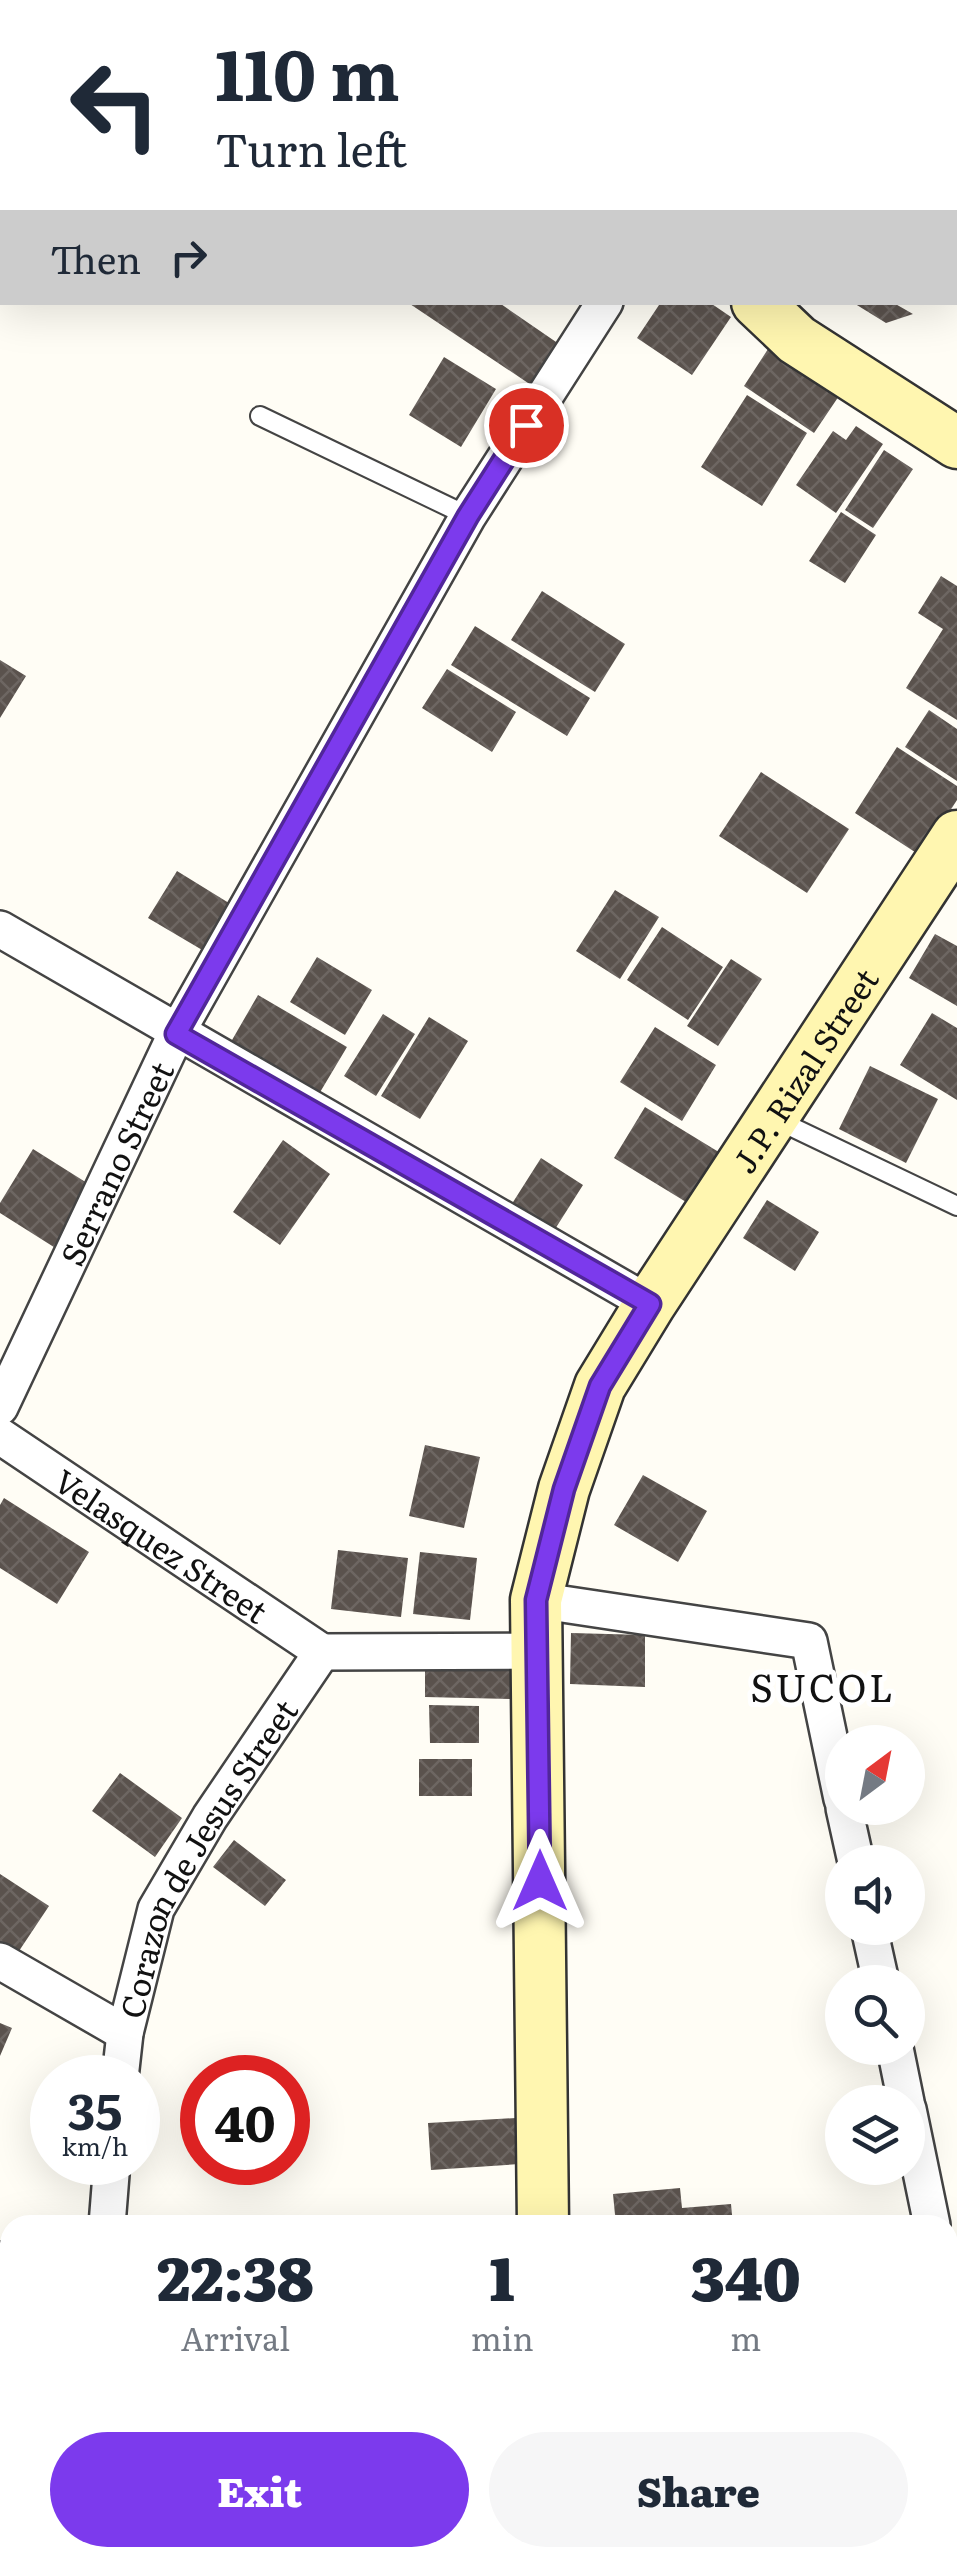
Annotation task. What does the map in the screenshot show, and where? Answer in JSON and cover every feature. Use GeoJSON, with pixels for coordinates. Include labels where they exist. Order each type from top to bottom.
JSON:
{"type":"FeatureCollection","features":[{"type":"Feature","properties":{"kind":"street","name":"Serrano Street"},"geometry":{"type":"LineString","coordinates":[[0,1407],[176,1034],[468,516],[603,305]]}},
{"type":"Feature","properties":{"kind":"street"},"geometry":{"type":"LineString","coordinates":[[760,305],[797,340],[957,443]]}},
{"type":"Feature","properties":{"kind":"street","name":"J.P. Rizal Street"},"geometry":{"type":"LineString","coordinates":[[543,2215],[536,1600],[564,1489],[600,1386],[957,836]]}},
{"type":"Feature","properties":{"kind":"street"},"geometry":{"type":"LineString","coordinates":[[0,929],[650,1304]]}},
{"type":"Feature","properties":{"kind":"street","name":"Velasquez Street"},"geometry":{"type":"LineString","coordinates":[[0,1436],[322,1652]]}},
{"type":"Feature","properties":{"kind":"street"},"geometry":{"type":"LineString","coordinates":[[536,1600],[810,1641],[827,1725]]}},
{"type":"Feature","properties":{"kind":"street"},"geometry":{"type":"LineString","coordinates":[[322,1652],[539,1651]]}},
{"type":"Feature","properties":{"kind":"street","name":"Corazon de Jesus Street"},"geometry":{"type":"LineString","coordinates":[[123,2055],[156,1909],[210,1818],[322,1652]]}},
{"type":"Feature","properties":{"kind":"street"},"geometry":{"type":"LineString","coordinates":[[0,1961],[125,2033]]}},
{"type":"Feature","properties":{"kind":"street"},"geometry":{"type":"LineString","coordinates":[[107,2215],[110,2185]]}},
{"type":"Feature","properties":{"kind":"street"},"geometry":{"type":"LineString","coordinates":[[924,2185],[930,2215]]}},
{"type":"Feature","properties":{"kind":"lane"},"geometry":{"type":"LineString","coordinates":[[260,416],[468,516]]}},
{"type":"Feature","properties":{"kind":"lane"},"geometry":{"type":"LineString","coordinates":[[775,1118],[957,1206]]}},
{"type":"Feature","properties":{"kind":"building"},"geometry":{"type":"Polygon","coordinates":[[[411,305],[502,305],[559,344],[531,385],[411,305]]]}},
{"type":"Feature","properties":{"kind":"building"},"geometry":{"type":"Polygon","coordinates":[[[659,305],[713,305],[731,317],[692,375],[637,338],[659,305]]]}},
{"type":"Feature","properties":{"kind":"building"},"geometry":{"type":"Polygon","coordinates":[[[857,305],[897,305],[913,314],[886,323],[857,305]]]}},
{"type":"Feature","properties":{"kind":"building"},"geometry":{"type":"Polygon","coordinates":[[[772,343],[843,390],[814,433],[744,386],[772,343]]]}},
{"type":"Feature","properties":{"kind":"building"},"geometry":{"type":"Polygon","coordinates":[[[444,357],[496,389],[461,447],[409,415],[444,357]]]}},
{"type":"Feature","properties":{"kind":"building"},"geometry":{"type":"Polygon","coordinates":[[[747,395],[807,433],[762,506],[701,467],[747,395]]]}},
{"type":"Feature","properties":{"kind":"building"},"geometry":{"type":"Polygon","coordinates":[[[856,426],[883,444],[836,513],[796,485],[833,431],[846,440],[856,426]]]}},
{"type":"Feature","properties":{"kind":"building"},"geometry":{"type":"Polygon","coordinates":[[[884,450],[913,469],[873,528],[845,510],[884,450]]]}},
{"type":"Feature","properties":{"kind":"building"},"geometry":{"type":"Polygon","coordinates":[[[841,512],[876,535],[845,583],[809,561],[841,512]]]}},
{"type":"Feature","properties":{"kind":"building"},"geometry":{"type":"Polygon","coordinates":[[[941,576],[957,586],[957,720],[906,688],[943,629],[918,613],[941,576]]]}},
{"type":"Feature","properties":{"kind":"building"},"geometry":{"type":"Polygon","coordinates":[[[542,591],[625,644],[595,692],[511,640],[542,591]]]}},
{"type":"Feature","properties":{"kind":"building"},"geometry":{"type":"Polygon","coordinates":[[[475,626],[590,698],[567,736],[451,665],[475,626]]]}},
{"type":"Feature","properties":{"kind":"building"},"geometry":{"type":"Polygon","coordinates":[[[0,660],[26,676],[0,718],[0,660]]]}},
{"type":"Feature","properties":{"kind":"building"},"geometry":{"type":"Polygon","coordinates":[[[447,669],[516,712],[492,752],[422,708],[447,669]]]}},
{"type":"Feature","properties":{"kind":"building"},"geometry":{"type":"Polygon","coordinates":[[[929,710],[957,729],[957,781],[905,747],[929,710]]]}},
{"type":"Feature","properties":{"kind":"building"},"geometry":{"type":"Polygon","coordinates":[[[897,747],[957,786],[957,800],[921,856],[855,813],[897,747]]]}},
{"type":"Feature","properties":{"kind":"building"},"geometry":{"type":"Polygon","coordinates":[[[761,772],[849,829],[807,893],[719,836],[761,772]]]}},
{"type":"Feature","properties":{"kind":"building"},"geometry":{"type":"Polygon","coordinates":[[[177,871],[237,908],[209,954],[148,918],[177,871]]]}},
{"type":"Feature","properties":{"kind":"building"},"geometry":{"type":"Polygon","coordinates":[[[615,890],[659,917],[620,979],[576,951],[615,890]]]}},
{"type":"Feature","properties":{"kind":"building"},"geometry":{"type":"Polygon","coordinates":[[[662,927],[723,967],[688,1020],[627,980],[662,927]]]}},
{"type":"Feature","properties":{"kind":"building"},"geometry":{"type":"Polygon","coordinates":[[[935,934],[957,946],[957,1006],[909,978],[935,934]]]}},
{"type":"Feature","properties":{"kind":"building"},"geometry":{"type":"Polygon","coordinates":[[[317,957],[372,990],[345,1035],[290,1002],[317,957]]]}},
{"type":"Feature","properties":{"kind":"building"},"geometry":{"type":"Polygon","coordinates":[[[731,959],[762,979],[718,1046],[687,1026],[731,959]]]}},
{"type":"Feature","properties":{"kind":"building"},"geometry":{"type":"Polygon","coordinates":[[[258,995],[347,1047],[316,1099],[228,1047],[258,995]]]}},
{"type":"Feature","properties":{"kind":"building"},"geometry":{"type":"Polygon","coordinates":[[[932,1013],[957,1028],[957,1100],[900,1065],[932,1013]]]}},
{"type":"Feature","properties":{"kind":"building"},"geometry":{"type":"Polygon","coordinates":[[[383,1014],[415,1034],[376,1096],[344,1076],[383,1014]]]}},
{"type":"Feature","properties":{"kind":"building"},"geometry":{"type":"Polygon","coordinates":[[[429,1017],[468,1041],[420,1119],[381,1096],[429,1017]]]}},
{"type":"Feature","properties":{"kind":"building"},"geometry":{"type":"Polygon","coordinates":[[[655,1027],[716,1065],[682,1121],[620,1082],[655,1027]]]}},
{"type":"Feature","properties":{"kind":"building"},"geometry":{"type":"Polygon","coordinates":[[[870,1066],[938,1099],[906,1163],[839,1129],[870,1066]]]}},
{"type":"Feature","properties":{"kind":"building"},"geometry":{"type":"Polygon","coordinates":[[[645,1107],[722,1154],[691,1205],[614,1158],[645,1107]]]}},
{"type":"Feature","properties":{"kind":"building"},"geometry":{"type":"Polygon","coordinates":[[[283,1140],[330,1174],[280,1245],[233,1212],[283,1140]]]}},
{"type":"Feature","properties":{"kind":"building"},"geometry":{"type":"Polygon","coordinates":[[[33,1149],[95,1188],[57,1249],[0,1213],[0,1203],[33,1149]]]}},
{"type":"Feature","properties":{"kind":"building"},"geometry":{"type":"Polygon","coordinates":[[[541,1158],[583,1185],[550,1237],[508,1210],[541,1158]]]}},
{"type":"Feature","properties":{"kind":"building"},"geometry":{"type":"Polygon","coordinates":[[[767,1200],[819,1232],[795,1271],[743,1238],[767,1200]]]}},
{"type":"Feature","properties":{"kind":"building"},"geometry":{"type":"Polygon","coordinates":[[[425,1445],[480,1457],[464,1528],[409,1516],[425,1445]]]}},
{"type":"Feature","properties":{"kind":"building"},"geometry":{"type":"Polygon","coordinates":[[[643,1475],[707,1511],[678,1562],[614,1525],[643,1475]]]}},
{"type":"Feature","properties":{"kind":"building"},"geometry":{"type":"Polygon","coordinates":[[[4,1498],[89,1552],[57,1604],[0,1568],[0,1505],[4,1498]]]}},
{"type":"Feature","properties":{"kind":"building"},"geometry":{"type":"Polygon","coordinates":[[[338,1550],[408,1558],[401,1617],[331,1609],[338,1550]]]}},
{"type":"Feature","properties":{"kind":"building"},"geometry":{"type":"Polygon","coordinates":[[[420,1552],[477,1558],[470,1620],[413,1614],[420,1552]]]}},
{"type":"Feature","properties":{"kind":"building"},"geometry":{"type":"Polygon","coordinates":[[[571,1633],[645,1635],[645,1687],[570,1684],[571,1633]]]}},
{"type":"Feature","properties":{"kind":"building"},"geometry":{"type":"Polygon","coordinates":[[[425,1662],[512,1664],[512,1699],[425,1697],[425,1662]]]}},
{"type":"Feature","properties":{"kind":"building"},"geometry":{"type":"Polygon","coordinates":[[[429,1705],[479,1706],[479,1743],[430,1743],[429,1705]]]}},
{"type":"Feature","properties":{"kind":"building"},"geometry":{"type":"Polygon","coordinates":[[[419,1759],[472,1759],[472,1796],[419,1796],[419,1759]]]}},
{"type":"Feature","properties":{"kind":"building"},"geometry":{"type":"Polygon","coordinates":[[[120,1773],[182,1818],[155,1857],[92,1811],[120,1773]]]}},
{"type":"Feature","properties":{"kind":"building"},"geometry":{"type":"Polygon","coordinates":[[[234,1840],[286,1880],[265,1906],[213,1867],[234,1840]]]}},
{"type":"Feature","properties":{"kind":"building"},"geometry":{"type":"Polygon","coordinates":[[[0,1874],[49,1906],[17,1954],[0,1943],[0,1874]]]}},
{"type":"Feature","properties":{"kind":"building"},"geometry":{"type":"Polygon","coordinates":[[[0,2023],[12,2028],[0,2056],[0,2023]]]}},
{"type":"Feature","properties":{"kind":"building"},"geometry":{"type":"Polygon","coordinates":[[[516,2118],[520,2164],[431,2170],[428,2123],[516,2118]]]}},
{"type":"Feature","properties":{"kind":"building"},"geometry":{"type":"Polygon","coordinates":[[[680,2188],[682,2208],[731,2204],[732,2215],[615,2215],[613,2194],[680,2188]]]}},
{"type":"Feature","properties":{"kind":"district","name":"SUCOL"},"geometry":{"type":"Point","coordinates":[823,1685]}},
{"type":"Feature","properties":{"kind":"route"},"geometry":{"type":"LineString","coordinates":[[526,425],[468,516],[176,1034],[650,1304],[600,1386],[564,1489],[536,1600],[540,1881]]}}]}
